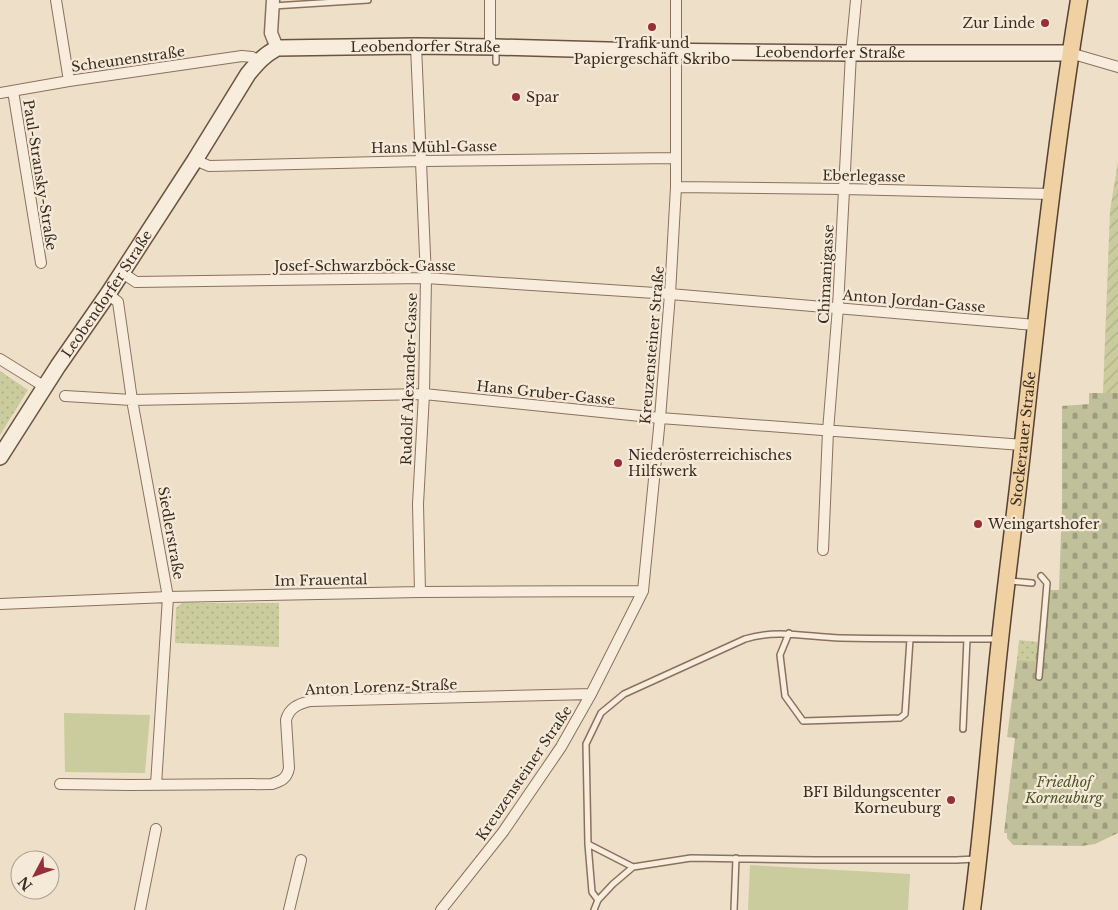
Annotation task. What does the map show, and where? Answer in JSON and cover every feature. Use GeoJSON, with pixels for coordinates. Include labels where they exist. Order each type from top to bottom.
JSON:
{"type":"FeatureCollection","features":[{"type":"Feature","properties":{"kind":"main road","name":"Stockerauer Straße"},"geometry":{"type":"LineString","coordinates":[[972,910],[1007,581],[1016,445],[1029,325],[1052,194],[1070,53],[1079,0]]}},
{"type":"Feature","properties":{"kind":"main road","name":"Leobendorfer Straße"},"geometry":{"type":"LineString","coordinates":[[0,457],[195,160],[248,74],[258,61],[277,48],[416,46],[494,52],[1070,53]]}},
{"type":"Feature","properties":{"kind":"street"},"geometry":{"type":"LineString","coordinates":[[56,0],[69,81]]}},
{"type":"Feature","properties":{"kind":"street"},"geometry":{"type":"LineString","coordinates":[[490,0],[494,52]]}},
{"type":"Feature","properties":{"kind":"street","name":"Kreuzensteiner Straße"},"geometry":{"type":"LineString","coordinates":[[441,910],[503,832],[562,746],[591,694],[643,591],[660,418],[676,187],[676,0]]}},
{"type":"Feature","properties":{"kind":"street","name":"Chimanigasse"},"geometry":{"type":"LineString","coordinates":[[823,550],[828,431],[838,307],[851,53],[856,0]]}},
{"type":"Feature","properties":{"kind":"street"},"geometry":{"type":"LineString","coordinates":[[273,3],[271,33],[277,48]]}},
{"type":"Feature","properties":{"kind":"street","name":"Rudolf Alexander-Gasse"},"geometry":{"type":"LineString","coordinates":[[416,46],[426,278],[424,394],[418,504],[420,592]]}},
{"type":"Feature","properties":{"kind":"street"},"geometry":{"type":"LineString","coordinates":[[1070,53],[1118,67]]}},
{"type":"Feature","properties":{"kind":"street","name":"Scheunenstraße"},"geometry":{"type":"LineString","coordinates":[[0,93],[242,56],[252,57],[258,61]]}},
{"type":"Feature","properties":{"kind":"street","name":"Paul-Stransky-Straße"},"geometry":{"type":"LineString","coordinates":[[12,91],[41,263]]}},
{"type":"Feature","properties":{"kind":"street","name":"Hans Mühl-Gasse"},"geometry":{"type":"LineString","coordinates":[[195,160],[209,166],[676,158]]}},
{"type":"Feature","properties":{"kind":"street","name":"Eberlegasse"},"geometry":{"type":"LineString","coordinates":[[676,187],[1052,194]]}},
{"type":"Feature","properties":{"kind":"street","name":"Josef-Schwarzböck-Gasse"},"geometry":{"type":"LineString","coordinates":[[121,272],[136,282],[426,278],[670,294]]}},
{"type":"Feature","properties":{"kind":"street","name":"Siedlerstraße"},"geometry":{"type":"LineString","coordinates":[[108,294],[118,302],[132,400],[168,597],[156,784]]}},
{"type":"Feature","properties":{"kind":"street","name":"Anton Jordan-Gasse"},"geometry":{"type":"LineString","coordinates":[[670,294],[838,307],[1029,325]]}},
{"type":"Feature","properties":{"kind":"street"},"geometry":{"type":"LineString","coordinates":[[0,360],[45,386]]}},
{"type":"Feature","properties":{"kind":"street","name":"Hans Gruber-Gasse"},"geometry":{"type":"LineString","coordinates":[[65,396],[132,400],[424,394],[660,418],[1016,445]]}},
{"type":"Feature","properties":{"kind":"street","name":"Im Frauental"},"geometry":{"type":"LineString","coordinates":[[0,604],[168,597],[420,592],[643,591]]}},
{"type":"Feature","properties":{"kind":"street","name":"Anton Lorenz-Straße"},"geometry":{"type":"LineString","coordinates":[[60,784],[272,784],[280,782],[285,779],[289,768],[286,720],[290,710],[304,702],[591,694]]}},
{"type":"Feature","properties":{"kind":"street"},"geometry":{"type":"LineString","coordinates":[[140,910],[156,829]]}},
{"type":"Feature","properties":{"kind":"street"},"geometry":{"type":"LineString","coordinates":[[289,910],[301,860]]}},
{"type":"Feature","properties":{"kind":"lane"},"geometry":{"type":"LineString","coordinates":[[273,3],[368,0]]}},
{"type":"Feature","properties":{"kind":"lane"},"geometry":{"type":"LineString","coordinates":[[1039,677],[1047,583],[1041,576]]}},
{"type":"Feature","properties":{"kind":"lane"},"geometry":{"type":"LineString","coordinates":[[1007,581],[1032,583]]}},
{"type":"Feature","properties":{"kind":"lane"},"geometry":{"type":"LineString","coordinates":[[598,900],[592,892],[588,844],[586,744],[601,712],[624,694],[745,639],[773,633],[838,638],[1000,639]]}},
{"type":"Feature","properties":{"kind":"lane"},"geometry":{"type":"LineString","coordinates":[[789,633],[780,655],[785,696],[803,721],[903,717],[905,714],[910,639]]}},
{"type":"Feature","properties":{"kind":"lane"},"geometry":{"type":"LineString","coordinates":[[963,729],[967,639]]}},
{"type":"Feature","properties":{"kind":"lane"},"geometry":{"type":"LineString","coordinates":[[588,844],[633,868]]}},
{"type":"Feature","properties":{"kind":"lane"},"geometry":{"type":"LineString","coordinates":[[594,910],[598,900],[613,884],[633,868],[691,858],[814,860],[978,859]]}},
{"type":"Feature","properties":{"kind":"lane"},"geometry":{"type":"LineString","coordinates":[[734,910],[736,858]]}},
{"type":"Feature","properties":{"kind":"green space"},"geometry":{"type":"Polygon","coordinates":[[[1118,161],[1118,393],[1103,393],[1110,211],[1118,161]]]}},
{"type":"Feature","properties":{"kind":"green space"},"geometry":{"type":"Polygon","coordinates":[[[0,371],[28,390],[0,435],[0,371]]]}},
{"type":"Feature","properties":{"kind":"green space","name":"Friedhof Korneuburg"},"geometry":{"type":"Polygon","coordinates":[[[1089,393],[1118,393],[1118,833],[1095,844],[1082,846],[1013,845],[1007,838],[1007,833],[1004,833],[1015,738],[1007,737],[1017,660],[1035,662],[1044,590],[1059,590],[1062,506],[1062,406],[1089,404],[1089,393]]]}},
{"type":"Feature","properties":{"kind":"green space"},"geometry":{"type":"Polygon","coordinates":[[[182,603],[279,603],[279,647],[175,643],[176,608],[182,603]]]}},
{"type":"Feature","properties":{"kind":"green space"},"geometry":{"type":"Polygon","coordinates":[[[1019,640],[1038,642],[1035,663],[1017,660],[1019,640]]]}},
{"type":"Feature","properties":{"kind":"green space"},"geometry":{"type":"Polygon","coordinates":[[[64,713],[150,715],[145,773],[65,772],[64,713]]]}},
{"type":"Feature","properties":{"kind":"green space"},"geometry":{"type":"Polygon","coordinates":[[[750,865],[910,874],[908,910],[748,910],[750,865]]]}},
{"type":"Feature","properties":{"kind":"place","name":"Zur Linde"},"geometry":{"type":"Point","coordinates":[1045,23]}},
{"type":"Feature","properties":{"kind":"place","name":"Trafik und Papiergeschäft Skribo"},"geometry":{"type":"Point","coordinates":[652,27]}},
{"type":"Feature","properties":{"kind":"place","name":"Spar"},"geometry":{"type":"Point","coordinates":[516,97]}},
{"type":"Feature","properties":{"kind":"place","name":"Niederösterreichisches Hilfswerk"},"geometry":{"type":"Point","coordinates":[618,463]}},
{"type":"Feature","properties":{"kind":"place","name":"Weingartshofer"},"geometry":{"type":"Point","coordinates":[978,524]}},
{"type":"Feature","properties":{"kind":"place","name":"BFI Bildungscenter Korneuburg"},"geometry":{"type":"Point","coordinates":[951,800]}}]}
